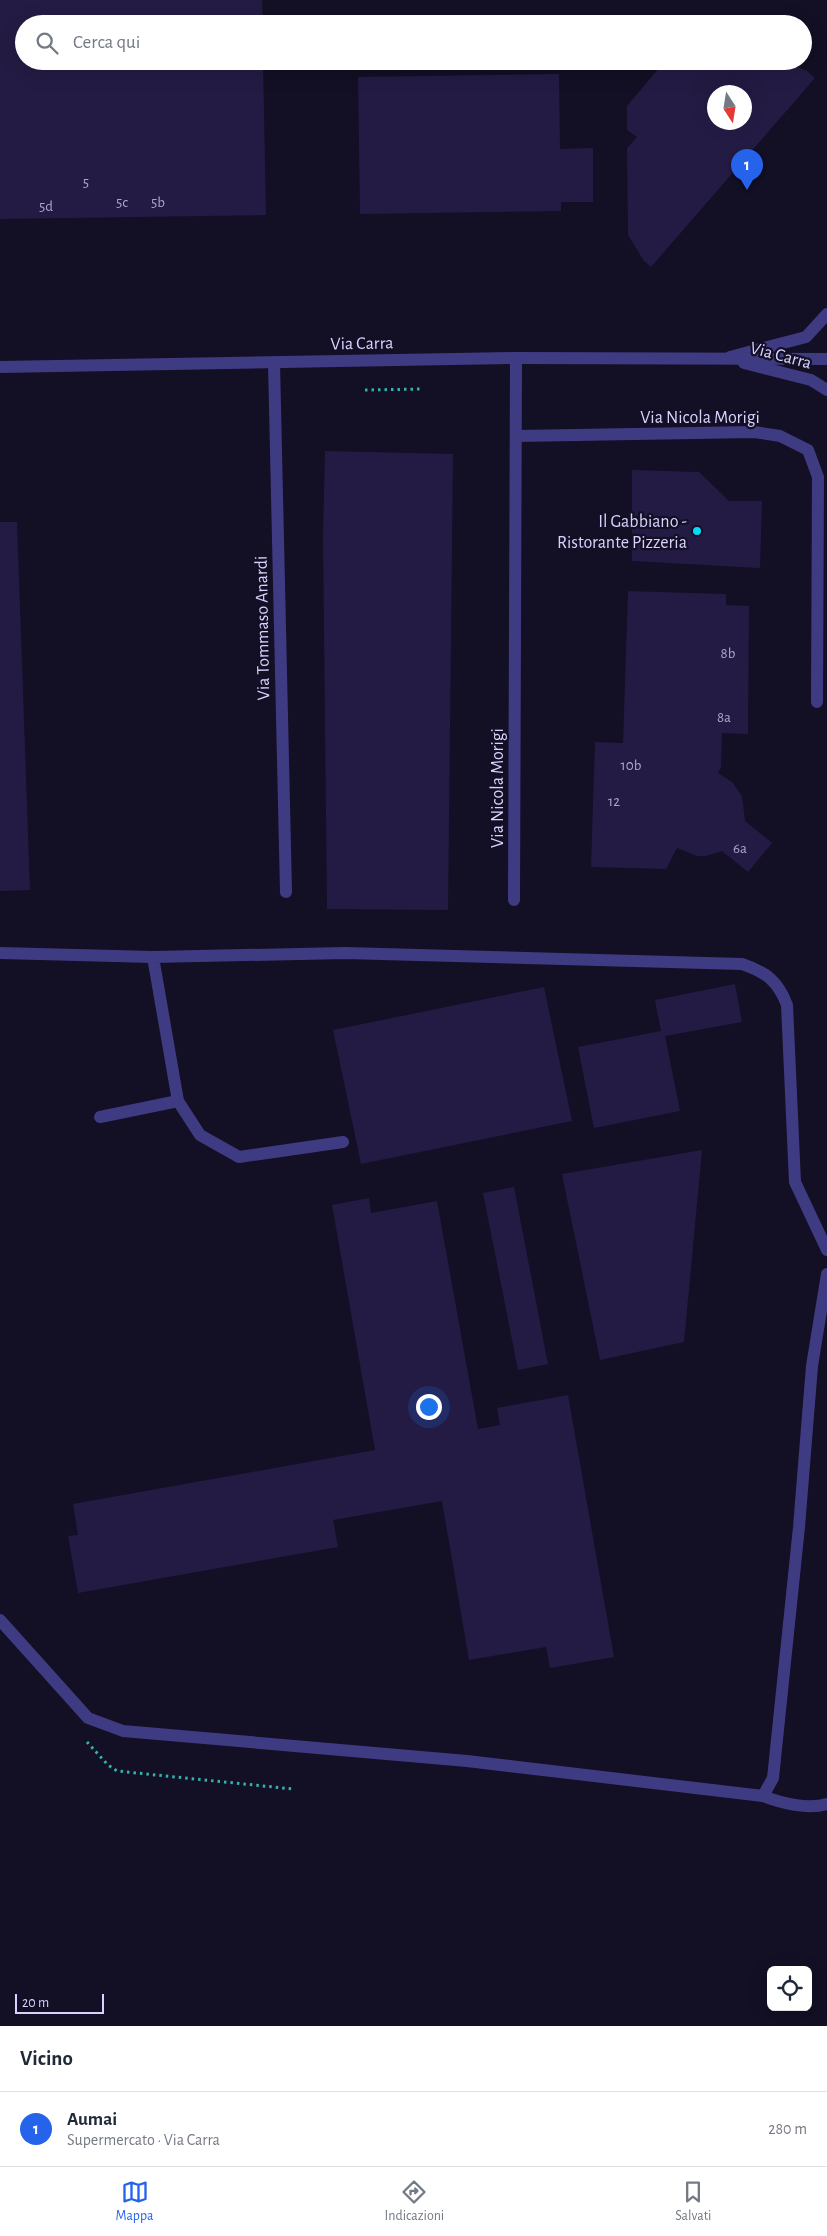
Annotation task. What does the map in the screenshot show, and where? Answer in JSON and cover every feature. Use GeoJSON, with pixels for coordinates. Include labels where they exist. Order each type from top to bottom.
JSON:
{"type":"FeatureCollection","features":[{"type":"Feature","properties":{"kind":"street"},"geometry":{"type":"LineString","coordinates":[[725,358],[806,337],[827,314]]}},
{"type":"Feature","properties":{"kind":"street","name":"Via Carra"},"geometry":{"type":"LineString","coordinates":[[0,367],[516,358],[827,359]]}},
{"type":"Feature","properties":{"kind":"street","name":"Via Nicola Morigi"},"geometry":{"type":"LineString","coordinates":[[514,900],[516,358]]}},
{"type":"Feature","properties":{"kind":"street","name":"Via Carra"},"geometry":{"type":"LineString","coordinates":[[725,358],[811,380],[827,390]]}},
{"type":"Feature","properties":{"kind":"street","name":"Via Tommaso Anardi"},"geometry":{"type":"LineString","coordinates":[[274,362],[286,892]]}},
{"type":"Feature","properties":{"kind":"street","name":"Via Nicola Morigi"},"geometry":{"type":"LineString","coordinates":[[516,436],[754,432],[780,436],[808,450],[818,477],[818,702]]}},
{"type":"Feature","properties":{"kind":"street"},"geometry":{"type":"LineString","coordinates":[[0,953],[153,956],[345,953],[742,964],[756,969],[781,989],[787,1005],[795,1182],[827,1250]]}},
{"type":"Feature","properties":{"kind":"street"},"geometry":{"type":"LineString","coordinates":[[153,956],[178,1101],[200,1135],[240,1157],[343,1142]]}},
{"type":"Feature","properties":{"kind":"street"},"geometry":{"type":"LineString","coordinates":[[100,1117],[178,1101]]}},
{"type":"Feature","properties":{"kind":"street"},"geometry":{"type":"LineString","coordinates":[[763,1796],[772,1778],[799,1526],[812,1366],[827,1274]]}},
{"type":"Feature","properties":{"kind":"street"},"geometry":{"type":"LineString","coordinates":[[0,1620],[88,1718],[123,1732],[467,1761],[763,1796],[775,1801],[818,1807],[827,1804]]}},
{"type":"Feature","properties":{"kind":"path"},"geometry":{"type":"LineString","coordinates":[[365,390],[422,389]]}},
{"type":"Feature","properties":{"kind":"building"},"geometry":{"type":"Polygon","coordinates":[[[0,0],[262,0],[263,15],[15,15],[15,70],[263,70],[266,215],[0,219],[0,0]]]}},
{"type":"Feature","properties":{"kind":"building"},"geometry":{"type":"Polygon","coordinates":[[[657,70],[805,70],[815,78],[651,267],[644,261],[628,235],[627,148],[637,137],[627,130],[627,106],[657,70]]]}},
{"type":"Feature","properties":{"kind":"building"},"geometry":{"type":"Polygon","coordinates":[[[559,74],[560,149],[593,148],[593,202],[561,202],[561,211],[360,214],[358,77],[559,74]]]}},
{"type":"Feature","properties":{"kind":"building"},"geometry":{"type":"Polygon","coordinates":[[[325,451],[453,454],[448,910],[327,909],[323,536],[325,451]]]}},
{"type":"Feature","properties":{"kind":"building","name":"Il Gabbiano - Ristorante Pizzeria"},"geometry":{"type":"Polygon","coordinates":[[[632,470],[699,472],[729,501],[762,501],[760,568],[632,561],[632,470]]]}},
{"type":"Feature","properties":{"kind":"building"},"geometry":{"type":"Polygon","coordinates":[[[0,522],[17,522],[30,890],[0,891],[0,522]]]}},
{"type":"Feature","properties":{"kind":"building"},"geometry":{"type":"Polygon","coordinates":[[[628,591],[726,594],[726,605],[749,606],[748,734],[722,733],[721,767],[718,773],[732,782],[742,796],[745,821],[772,843],[748,872],[722,851],[706,856],[697,856],[677,848],[666,869],[591,867],[595,742],[623,743],[628,591]]]}},
{"type":"Feature","properties":{"kind":"building"},"geometry":{"type":"Polygon","coordinates":[[[735,984],[742,1022],[665,1036],[680,1111],[594,1128],[578,1047],[661,1031],[655,1000],[735,984]]]}},
{"type":"Feature","properties":{"kind":"building"},"geometry":{"type":"Polygon","coordinates":[[[544,987],[572,1121],[361,1164],[333,1030],[544,987]]]}},
{"type":"Feature","properties":{"kind":"building"},"geometry":{"type":"Polygon","coordinates":[[[702,1150],[684,1342],[600,1360],[562,1174],[702,1150]]]}},
{"type":"Feature","properties":{"kind":"building"},"geometry":{"type":"Polygon","coordinates":[[[514,1187],[548,1364],[518,1370],[483,1193],[514,1187]]]}},
{"type":"Feature","properties":{"kind":"building"},"geometry":{"type":"Polygon","coordinates":[[[369,1198],[371,1213],[437,1201],[478,1429],[500,1425],[497,1408],[568,1395],[614,1657],[550,1668],[546,1647],[469,1660],[442,1501],[333,1520],[338,1547],[78,1593],[68,1536],[78,1535],[73,1504],[375,1450],[332,1205],[369,1198]]]}},
{"type":"Feature","properties":{"kind":"place","name":"Aumai"},"geometry":{"type":"Point","coordinates":[747,190]}},
{"type":"Feature","properties":{"kind":"place","name":"Il Gabbiano - Ristorante Pizzeria"},"geometry":{"type":"Point","coordinates":[697,531]}}]}
